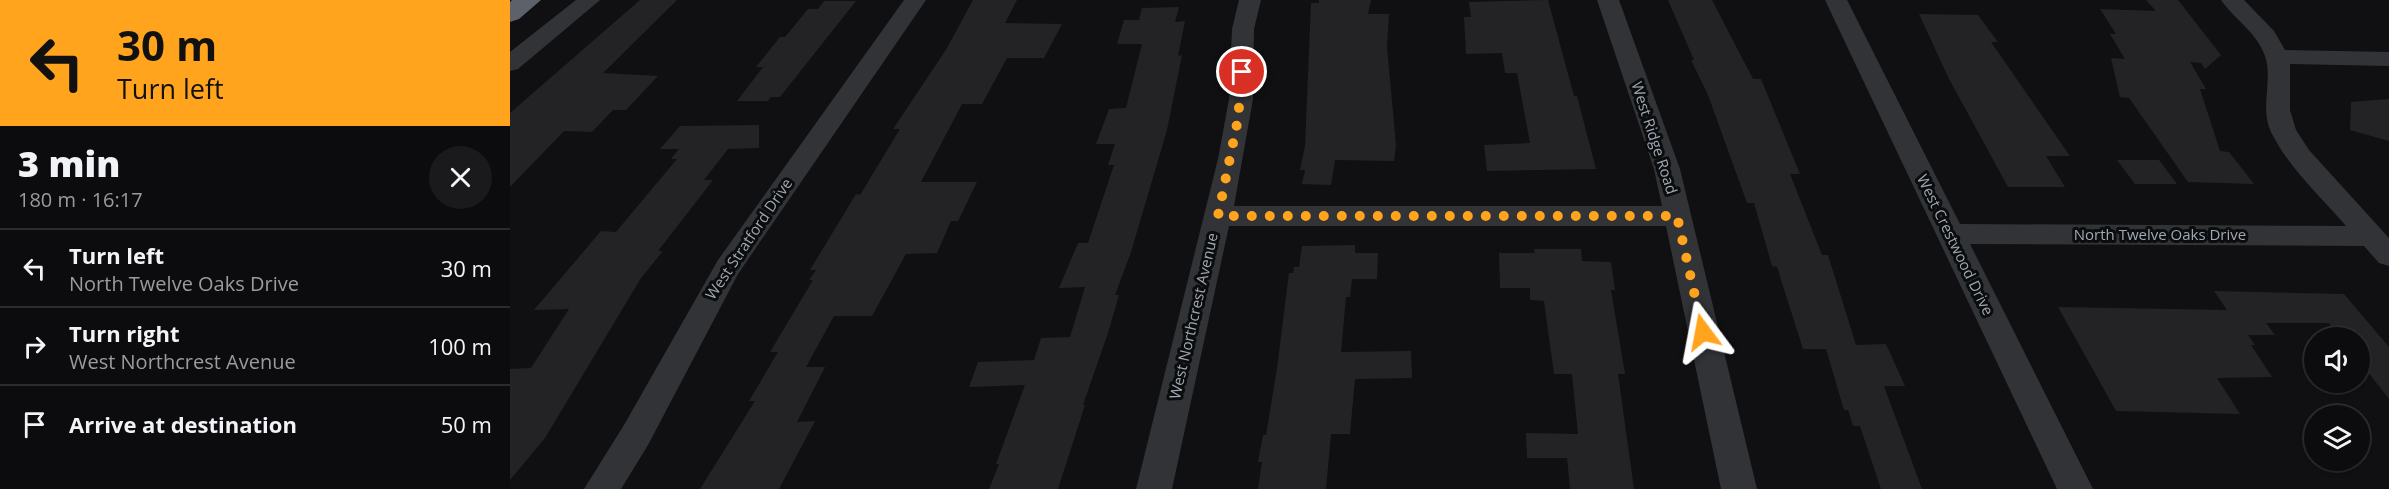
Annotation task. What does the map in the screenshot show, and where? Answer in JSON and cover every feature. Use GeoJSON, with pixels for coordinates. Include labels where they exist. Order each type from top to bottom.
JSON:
{"type":"FeatureCollection","features":[{"type":"Feature","properties":{"kind":"highway"},"geometry":{"type":"LineString","coordinates":[[510,14],[528,0]]}},
{"type":"Feature","properties":{"kind":"street"},"geometry":{"type":"LineString","coordinates":[[510,64],[589,0]]}},
{"type":"Feature","properties":{"kind":"street","name":"West Stratford Drive"},"geometry":{"type":"LineString","coordinates":[[602,489],[643,424],[706,303],[728,267],[915,0]]}},
{"type":"Feature","properties":{"kind":"street","name":"West Northcrest Avenue"},"geometry":{"type":"LineString","coordinates":[[1154,489],[1218,216],[1238,119],[1243,29],[1250,0]]}},
{"type":"Feature","properties":{"kind":"street","name":"West Ridge Road"},"geometry":{"type":"LineString","coordinates":[[1608,0],[1667,169],[1739,489]]}},
{"type":"Feature","properties":{"kind":"street","name":"West Crestwood Drive"},"geometry":{"type":"LineString","coordinates":[[1836,0],[2075,489]]}},
{"type":"Feature","properties":{"kind":"street"},"geometry":{"type":"LineString","coordinates":[[2232,0],[2266,36],[2277,57],[2280,72],[2278,110],[2283,131],[2300,156],[2380,246]]}},
{"type":"Feature","properties":{"kind":"street"},"geometry":{"type":"LineString","coordinates":[[2277,57],[2389,59]]}},
{"type":"Feature","properties":{"kind":"street"},"geometry":{"type":"LineString","coordinates":[[1218,216],[1677,216]]}},
{"type":"Feature","properties":{"kind":"street","name":"North Twelve Oaks Drive"},"geometry":{"type":"LineString","coordinates":[[1950,234],[2380,246]]}},
{"type":"Feature","properties":{"kind":"building"},"geometry":{"type":"Polygon","coordinates":[[[640,0],[677,0],[603,73],[658,76],[626,110],[613,110],[592,132],[564,131],[510,187],[510,113],[640,0]]]}},
{"type":"Feature","properties":{"kind":"building"},"geometry":{"type":"Polygon","coordinates":[[[973,0],[1017,0],[1005,23],[1062,24],[1044,58],[1007,58],[982,104],[962,104],[921,182],[977,182],[958,221],[951,221],[937,253],[906,254],[872,316],[834,316],[806,367],[825,367],[797,422],[815,421],[779,489],[700,489],[755,401],[749,401],[778,352],[770,352],[813,280],[809,280],[816,270],[810,270],[856,194],[860,195],[900,129],[893,129],[947,48],[973,0]]]}},
{"type":"Feature","properties":{"kind":"building"},"geometry":{"type":"Polygon","coordinates":[[[1319,0],[1371,0],[1368,14],[1389,14],[1387,47],[1396,145],[1394,161],[1335,160],[1331,185],[1302,184],[1305,170],[1300,170],[1305,146],[1311,3],[1319,3],[1319,0]]]}},
{"type":"Feature","properties":{"kind":"building"},"geometry":{"type":"Polygon","coordinates":[[[1548,0],[1596,169],[1487,171],[1484,145],[1530,143],[1517,73],[1505,73],[1502,53],[1466,54],[1464,17],[1471,17],[1469,2],[1548,0]]]}},
{"type":"Feature","properties":{"kind":"building"},"geometry":{"type":"Polygon","coordinates":[[[1668,0],[1712,0],[1753,79],[1761,79],[1800,174],[1790,174],[1822,255],[1828,255],[1856,345],[1886,344],[1905,386],[1884,386],[1922,489],[1881,489],[1860,426],[1853,426],[1848,410],[1844,410],[1826,349],[1803,349],[1777,267],[1772,266],[1754,203],[1747,203],[1708,95],[1691,60],[1694,60],[1668,0]]]}},
{"type":"Feature","properties":{"kind":"building"},"geometry":{"type":"Polygon","coordinates":[[[2146,0],[2178,0],[2221,55],[2205,69],[2201,63],[2190,62],[2206,89],[2200,89],[2220,151],[2229,152],[2254,184],[2188,182],[2129,98],[2120,97],[2111,58],[2125,59],[2110,34],[2116,34],[2100,9],[2156,11],[2146,0]]]}},
{"type":"Feature","properties":{"kind":"building"},"geometry":{"type":"Polygon","coordinates":[[[824,1],[856,1],[780,97],[771,97],[768,101],[737,101],[763,67],[756,67],[780,37],[785,37],[808,9],[818,9],[824,1]]]}},
{"type":"Feature","properties":{"kind":"building"},"geometry":{"type":"Polygon","coordinates":[[[1179,7],[1175,22],[1185,21],[1178,56],[1182,55],[1167,130],[1131,252],[1115,295],[1119,295],[1108,333],[1083,405],[1085,405],[1058,489],[989,489],[1025,385],[969,387],[978,362],[1034,360],[1041,338],[1070,337],[1085,287],[1059,288],[1078,243],[1088,243],[1114,165],[1108,165],[1115,144],[1096,144],[1109,109],[1126,108],[1142,44],[1117,44],[1124,20],[1139,20],[1142,8],[1179,7]]]}},
{"type":"Feature","properties":{"kind":"building"},"geometry":{"type":"Polygon","coordinates":[[[1919,14],[1978,15],[1998,42],[1991,42],[2070,156],[2046,156],[2065,187],[2008,187],[1948,77],[1919,14]]]}},
{"type":"Feature","properties":{"kind":"building"},"geometry":{"type":"Polygon","coordinates":[[[2389,99],[2389,141],[2350,130],[2351,102],[2389,99]]]}},
{"type":"Feature","properties":{"kind":"building"},"geometry":{"type":"Polygon","coordinates":[[[759,125],[759,148],[728,149],[704,180],[713,180],[658,251],[663,251],[641,278],[545,438],[510,480],[510,369],[531,368],[569,309],[534,310],[601,231],[616,232],[677,159],[671,159],[679,149],[660,149],[680,126],[759,125]]]}},
{"type":"Feature","properties":{"kind":"building"},"geometry":{"type":"Polygon","coordinates":[[[2117,160],[2159,160],[2177,184],[2135,184],[2117,160]]]}},
{"type":"Feature","properties":{"kind":"building"},"geometry":{"type":"Polygon","coordinates":[[[1355,245],[1355,253],[1378,253],[1377,279],[1352,279],[1350,297],[1346,297],[1341,352],[1411,351],[1412,378],[1355,379],[1350,434],[1331,434],[1326,489],[1258,489],[1262,462],[1258,462],[1263,435],[1266,435],[1277,368],[1289,273],[1293,273],[1294,267],[1299,267],[1302,246],[1355,245]]]}},
{"type":"Feature","properties":{"kind":"building"},"geometry":{"type":"Polygon","coordinates":[[[1534,249],[1581,249],[1582,261],[1611,262],[1615,290],[1611,290],[1625,374],[1618,374],[1634,489],[1570,489],[1567,458],[1527,458],[1526,433],[1578,434],[1572,374],[1554,374],[1544,301],[1530,300],[1530,288],[1500,288],[1499,253],[1535,253],[1534,249]]]}},
{"type":"Feature","properties":{"kind":"building"},"geometry":{"type":"Polygon","coordinates":[[[2214,291],[2344,294],[2389,347],[2389,399],[2370,375],[2370,327],[2332,327],[2329,323],[2266,323],[2275,335],[2248,335],[2255,345],[2251,345],[2272,377],[2217,378],[2240,414],[2116,411],[2058,307],[2227,310],[2214,291]]]}},
{"type":"Feature","properties":{"kind":"route"},"geometry":{"type":"LineString","coordinates":[[1242,72],[1238,119],[1218,216],[1677,216],[1703,332]]}}]}
